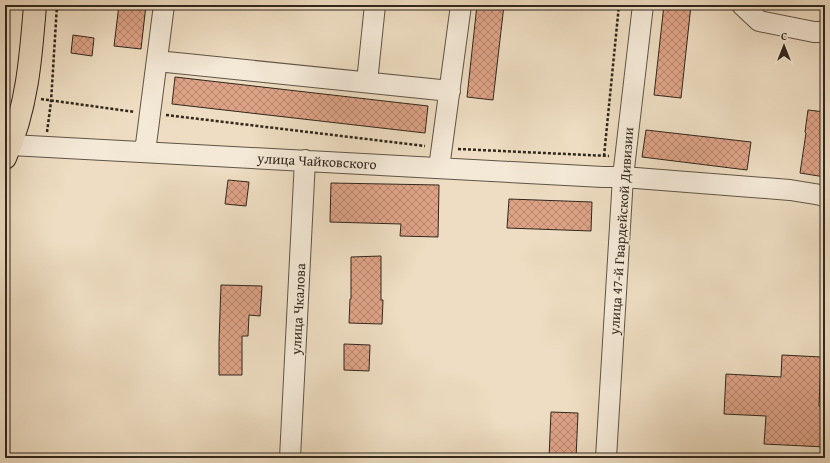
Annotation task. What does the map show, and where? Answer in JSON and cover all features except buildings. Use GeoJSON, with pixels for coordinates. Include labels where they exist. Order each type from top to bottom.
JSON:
{"type":"FeatureCollection","features":[{"type":"Feature","properties":{"kind":"main road"},"geometry":{"type":"LineString","coordinates":[[8,152],[24,97],[30,63],[36,5]]}},
{"type":"Feature","properties":{"kind":"street"},"geometry":{"type":"LineString","coordinates":[[145,152],[164,5]]}},
{"type":"Feature","properties":{"kind":"street"},"geometry":{"type":"LineString","coordinates":[[367,82],[375,5]]}},
{"type":"Feature","properties":{"kind":"street"},"geometry":{"type":"LineString","coordinates":[[439,168],[461,5]]}},
{"type":"Feature","properties":{"kind":"street","name":"улица 47-й Гвардейской Дивизии"},"geometry":{"type":"LineString","coordinates":[[606,458],[623,177],[642,5]]}},
{"type":"Feature","properties":{"kind":"street"},"geometry":{"type":"LineString","coordinates":[[742,5],[759,21],[814,32],[825,32]]}},
{"type":"Feature","properties":{"kind":"street"},"geometry":{"type":"LineString","coordinates":[[157,61],[450,91]]}},
{"type":"Feature","properties":{"kind":"street","name":"улица Чайковского"},"geometry":{"type":"LineString","coordinates":[[8,152],[46,146],[623,177],[790,190],[825,197]]}},
{"type":"Feature","properties":{"kind":"street","name":"улица Чкалова"},"geometry":{"type":"LineString","coordinates":[[290,458],[305,160]]}},
{"type":"Feature","properties":{"kind":"path"},"geometry":{"type":"LineString","coordinates":[[46,146],[58,5]]}},
{"type":"Feature","properties":{"kind":"path"},"geometry":{"type":"LineString","coordinates":[[603,177],[619,5]]}},
{"type":"Feature","properties":{"kind":"path"},"geometry":{"type":"LineString","coordinates":[[24,97],[150,114],[442,148],[625,157]]}}]}
